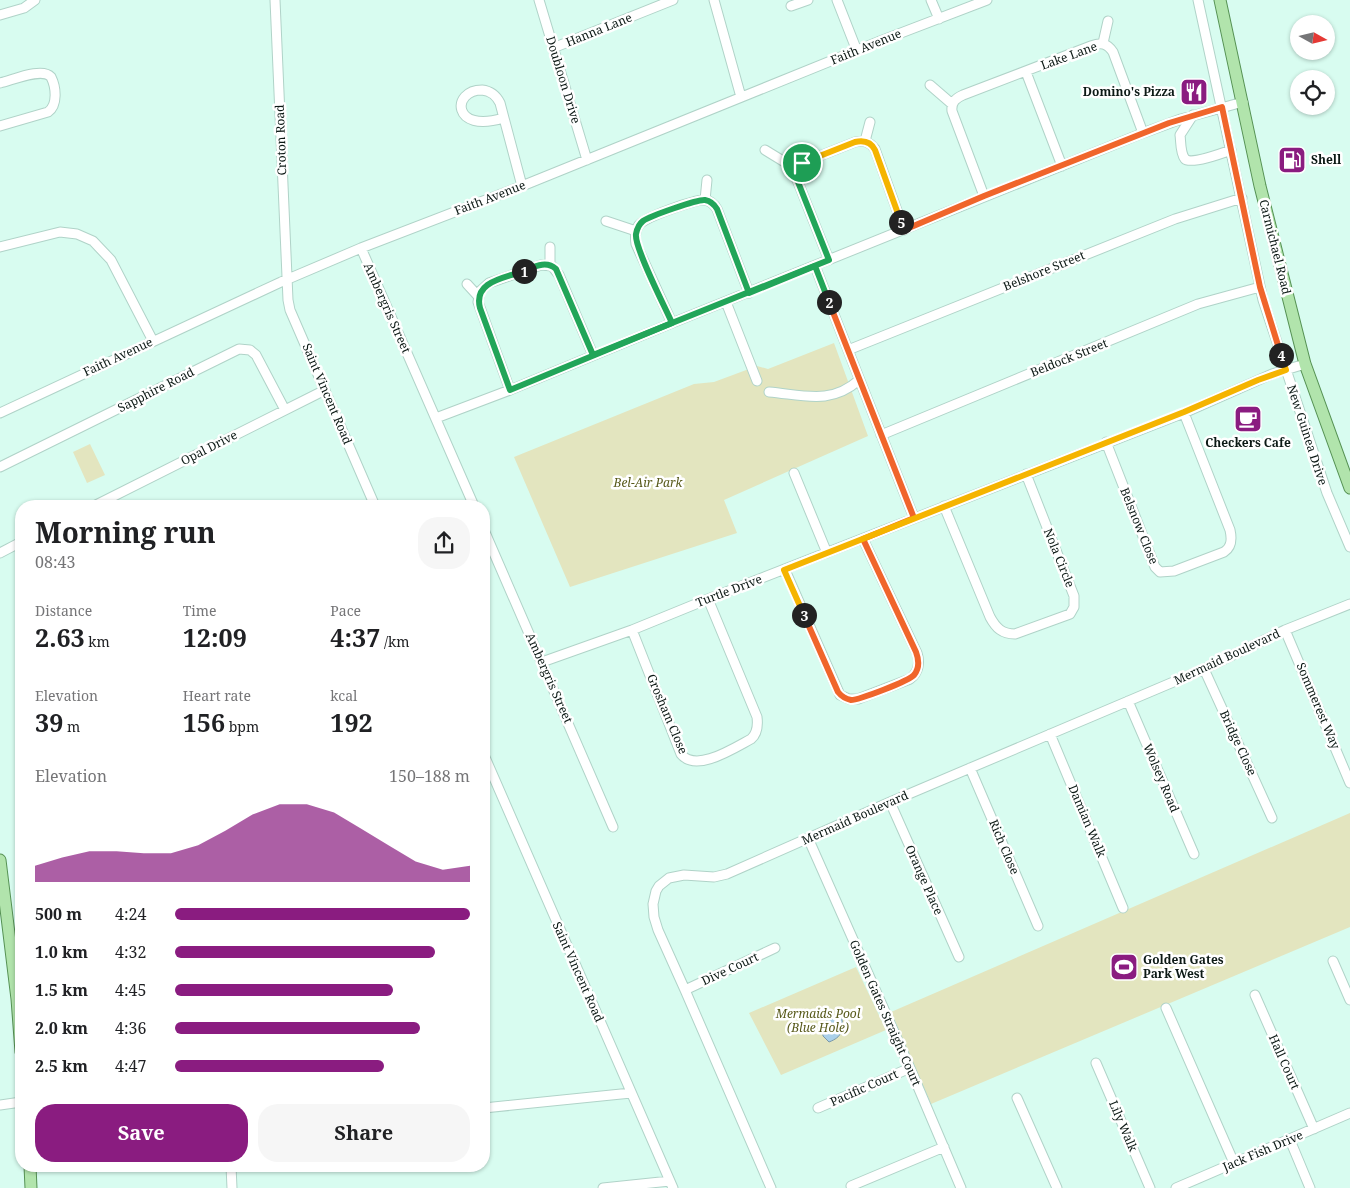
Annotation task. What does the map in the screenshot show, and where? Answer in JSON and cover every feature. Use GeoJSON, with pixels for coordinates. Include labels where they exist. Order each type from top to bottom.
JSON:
{"type":"FeatureCollection","features":[{"type":"Feature","properties":{"kind":"main road","name":"Carmichael Road"},"geometry":{"type":"LineString","coordinates":[[1220,0],[1260,186],[1305,364],[1350,488]]}},
{"type":"Feature","properties":{"kind":"main road"},"geometry":{"type":"LineString","coordinates":[[0,860],[15,970]]}},
{"type":"Feature","properties":{"kind":"main road"},"geometry":{"type":"LineString","coordinates":[[30,1172],[31,1188]]}},
{"type":"Feature","properties":{"kind":"street"},"geometry":{"type":"LineString","coordinates":[[0,15],[24,8],[35,0]]}},
{"type":"Feature","properties":{"kind":"street","name":"Croton Road"},"geometry":{"type":"LineString","coordinates":[[275,0],[286,280]]}},
{"type":"Feature","properties":{"kind":"street","name":"Doubloon Drive"},"geometry":{"type":"LineString","coordinates":[[540,0],[587,160]]}},
{"type":"Feature","properties":{"kind":"street","name":"Hanna Lane"},"geometry":{"type":"LineString","coordinates":[[553,48],[673,0]]}},
{"type":"Feature","properties":{"kind":"street"},"geometry":{"type":"LineString","coordinates":[[714,0],[741,97]]}},
{"type":"Feature","properties":{"kind":"street"},"geometry":{"type":"LineString","coordinates":[[791,6],[808,0]]}},
{"type":"Feature","properties":{"kind":"street"},"geometry":{"type":"LineString","coordinates":[[837,0],[857,51]]}},
{"type":"Feature","properties":{"kind":"street"},"geometry":{"type":"LineString","coordinates":[[931,0],[939,19]]}},
{"type":"Feature","properties":{"kind":"street","name":"Faith Avenue"},"geometry":{"type":"LineString","coordinates":[[0,413],[286,280],[360,248],[522,186],[987,0]]}},
{"type":"Feature","properties":{"kind":"street","name":"New Guinea Drive"},"geometry":{"type":"LineString","coordinates":[[1198,0],[1232,150],[1260,287],[1327,494],[1350,547]]}},
{"type":"Feature","properties":{"kind":"street"},"geometry":{"type":"LineString","coordinates":[[1103,43],[1108,21]]}},
{"type":"Feature","properties":{"kind":"street","name":"Lake Lane"},"geometry":{"type":"LineString","coordinates":[[952,104],[963,95],[1103,43],[1113,52],[1143,134]]}},
{"type":"Feature","properties":{"kind":"street"},"geometry":{"type":"LineString","coordinates":[[1026,72],[1062,166]]}},
{"type":"Feature","properties":{"kind":"street"},"geometry":{"type":"LineString","coordinates":[[0,83],[38,73],[46,73],[52,77],[55,92],[53,106],[48,112],[0,126]]}},
{"type":"Feature","properties":{"kind":"street"},"geometry":{"type":"LineString","coordinates":[[930,85],[952,104],[952,111],[984,196]]}},
{"type":"Feature","properties":{"kind":"street"},"geometry":{"type":"LineString","coordinates":[[503,118],[487,122],[469,120],[463,113],[464,97],[472,91],[487,91],[491,92],[499,101],[522,186]]}},
{"type":"Feature","properties":{"kind":"street"},"geometry":{"type":"LineString","coordinates":[[436,418],[510,390],[984,196],[1193,115],[1243,102]]}},
{"type":"Feature","properties":{"kind":"street"},"geometry":{"type":"LineString","coordinates":[[1193,115],[1180,135],[1185,159],[1189,161],[1197,160],[1232,150]]}},
{"type":"Feature","properties":{"kind":"street"},"geometry":{"type":"LineString","coordinates":[[865,141],[870,122]]}},
{"type":"Feature","properties":{"kind":"street"},"geometry":{"type":"LineString","coordinates":[[829,260],[796,177],[796,169],[802,163],[846,145],[865,141],[870,143],[875,150],[904,230]]}},
{"type":"Feature","properties":{"kind":"street"},"geometry":{"type":"LineString","coordinates":[[765,150],[796,169]]}},
{"type":"Feature","properties":{"kind":"street"},"geometry":{"type":"LineString","coordinates":[[705,200],[707,180]]}},
{"type":"Feature","properties":{"kind":"street","name":"Belshore Street"},"geometry":{"type":"LineString","coordinates":[[848,350],[1175,219],[1242,198]]}},
{"type":"Feature","properties":{"kind":"street"},"geometry":{"type":"LineString","coordinates":[[672,323],[637,246],[636,231],[640,224],[647,219],[696,201],[705,200],[712,203],[717,209],[749,293]]}},
{"type":"Feature","properties":{"kind":"street"},"geometry":{"type":"LineString","coordinates":[[606,221],[636,231]]}},
{"type":"Feature","properties":{"kind":"street"},"geometry":{"type":"LineString","coordinates":[[0,246],[60,232],[77,234],[93,241],[111,260],[153,341]]}},
{"type":"Feature","properties":{"kind":"street"},"geometry":{"type":"LineString","coordinates":[[550,247],[550,265]]}},
{"type":"Feature","properties":{"kind":"street","name":"Ambergris Street"},"geometry":{"type":"LineString","coordinates":[[360,248],[471,500]]}},
{"type":"Feature","properties":{"kind":"street"},"geometry":{"type":"LineString","coordinates":[[478,296],[489,283],[538,266],[550,265],[554,267],[559,274],[593,355]]}},
{"type":"Feature","properties":{"kind":"street"},"geometry":{"type":"LineString","coordinates":[[815,266],[914,518]]}},
{"type":"Feature","properties":{"kind":"street","name":"Saint Vincent Road"},"geometry":{"type":"LineString","coordinates":[[286,280],[290,310],[372,500]]}},
{"type":"Feature","properties":{"kind":"street"},"geometry":{"type":"LineString","coordinates":[[467,284],[478,296],[480,308],[510,390]]}},
{"type":"Feature","properties":{"kind":"street","name":"Beldock Street"},"geometry":{"type":"LineString","coordinates":[[881,435],[1198,304],[1260,287]]}},
{"type":"Feature","properties":{"kind":"street"},"geometry":{"type":"LineString","coordinates":[[726,302],[757,380]]}},
{"type":"Feature","properties":{"kind":"street","name":"Sapphire Road"},"geometry":{"type":"LineString","coordinates":[[0,467],[239,349],[250,350],[256,355],[285,410]]}},
{"type":"Feature","properties":{"kind":"street","name":"Turtle Drive"},"geometry":{"type":"LineString","coordinates":[[542,662],[632,630],[1184,412],[1258,380],[1305,364]]}},
{"type":"Feature","properties":{"kind":"street"},"geometry":{"type":"LineString","coordinates":[[769,392],[823,397],[837,395],[850,388],[859,380]]}},
{"type":"Feature","properties":{"kind":"street","name":"Opal Drive"},"geometry":{"type":"LineString","coordinates":[[106,500],[325,390]]}},
{"type":"Feature","properties":{"kind":"street","name":"Belsnow Close"},"geometry":{"type":"LineString","coordinates":[[1106,442],[1155,567],[1160,572],[1166,572],[1190,565],[1227,550],[1232,535],[1184,412]]}},
{"type":"Feature","properties":{"kind":"street"},"geometry":{"type":"LineString","coordinates":[[794,473],[826,553]]}},
{"type":"Feature","properties":{"kind":"street","name":"Nola Circle"},"geometry":{"type":"LineString","coordinates":[[944,506],[990,617],[998,629],[1005,633],[1015,634],[1068,615],[1072,611],[1075,598],[1026,474]]}},
{"type":"Feature","properties":{"kind":"street"},"geometry":{"type":"LineString","coordinates":[[784,570],[838,692],[843,697],[849,699],[862,698],[910,679],[916,672],[918,664],[916,652],[863,539]]}},
{"type":"Feature","properties":{"kind":"street"},"geometry":{"type":"LineString","coordinates":[[0,553],[15,545]]}},
{"type":"Feature","properties":{"kind":"street","name":"Ambergris Street"},"geometry":{"type":"LineString","coordinates":[[490,554],[542,662],[613,827]]}},
{"type":"Feature","properties":{"kind":"street","name":"Grosham Close"},"geometry":{"type":"LineString","coordinates":[[632,630],[681,754],[690,761],[705,761],[751,739],[756,733],[758,726],[757,717],[708,599]]}},
{"type":"Feature","properties":{"kind":"street","name":"Mermaid Boulevard"},"geometry":{"type":"LineString","coordinates":[[771,1188],[655,924],[653,904],[656,891],[660,886],[674,876],[714,878],[727,874],[890,802],[1204,669],[1285,630],[1350,604]]}},
{"type":"Feature","properties":{"kind":"street","name":"Sommerest Way"},"geometry":{"type":"LineString","coordinates":[[1285,630],[1350,783]]}},
{"type":"Feature","properties":{"kind":"street","name":"Bridge Close"},"geometry":{"type":"LineString","coordinates":[[1204,669],[1272,818]]}},
{"type":"Feature","properties":{"kind":"street","name":"Wolsey Road"},"geometry":{"type":"LineString","coordinates":[[1128,701],[1194,854]]}},
{"type":"Feature","properties":{"kind":"street","name":"Damian Walk"},"geometry":{"type":"LineString","coordinates":[[1050,734],[1123,908]]}},
{"type":"Feature","properties":{"kind":"street","name":"Rich Close"},"geometry":{"type":"LineString","coordinates":[[970,768],[1038,926]]}},
{"type":"Feature","properties":{"kind":"street","name":"Saint Vincent Road"},"geometry":{"type":"LineString","coordinates":[[490,769],[672,1185]]}},
{"type":"Feature","properties":{"kind":"street","name":"Orange Place"},"geometry":{"type":"LineString","coordinates":[[890,802],[958,957]]}},
{"type":"Feature","properties":{"kind":"street","name":"Golden Gates Straight Court"},"geometry":{"type":"LineString","coordinates":[[808,838],[961,1188]]}},
{"type":"Feature","properties":{"kind":"street","name":"Dive Court"},"geometry":{"type":"LineString","coordinates":[[685,990],[775,948]]}},
{"type":"Feature","properties":{"kind":"street"},"geometry":{"type":"LineString","coordinates":[[1333,961],[1350,1000]]}},
{"type":"Feature","properties":{"kind":"street","name":"Hall Court"},"geometry":{"type":"LineString","coordinates":[[1255,995],[1314,1129]]}},
{"type":"Feature","properties":{"kind":"street"},"geometry":{"type":"LineString","coordinates":[[1166,1008],[1234,1163]]}},
{"type":"Feature","properties":{"kind":"street","name":"Lily Walk"},"geometry":{"type":"LineString","coordinates":[[1096,1063],[1150,1188]]}},
{"type":"Feature","properties":{"kind":"street","name":"Pacific Court"},"geometry":{"type":"LineString","coordinates":[[818,1108],[910,1068]]}},
{"type":"Feature","properties":{"kind":"street"},"geometry":{"type":"LineString","coordinates":[[490,1107],[631,1093]]}},
{"type":"Feature","properties":{"kind":"street"},"geometry":{"type":"LineString","coordinates":[[1017,1098],[1058,1188]]}},
{"type":"Feature","properties":{"kind":"street"},"geometry":{"type":"LineString","coordinates":[[0,1105],[15,1103]]}},
{"type":"Feature","properties":{"kind":"street","name":"Jack Fish Drive"},"geometry":{"type":"LineString","coordinates":[[1176,1188],[1350,1113]]}},
{"type":"Feature","properties":{"kind":"street"},"geometry":{"type":"LineString","coordinates":[[1290,1140],[1310,1188]]}},
{"type":"Feature","properties":{"kind":"street"},"geometry":{"type":"LineString","coordinates":[[851,1186],[944,1147]]}},
{"type":"Feature","properties":{"kind":"street"},"geometry":{"type":"LineString","coordinates":[[231,1172],[232,1188]]}},
{"type":"Feature","properties":{"kind":"street"},"geometry":{"type":"LineString","coordinates":[[603,1188],[672,1185]]}},
{"type":"Feature","properties":{"kind":"green space","name":"Bel-Air Park"},"geometry":{"type":"Polygon","coordinates":[[[834,343],[868,436],[724,500],[737,533],[570,587],[514,457],[694,384],[714,382],[757,366],[768,369],[834,343]]]}},
{"type":"Feature","properties":{"kind":"green space"},"geometry":{"type":"Polygon","coordinates":[[[90,444],[105,475],[87,483],[73,452],[90,444]]]}},
{"type":"Feature","properties":{"kind":"green space","name":"Golden Gates Park West"},"geometry":{"type":"Polygon","coordinates":[[[1350,813],[1350,927],[931,1104],[891,1012],[1350,813]]]}},
{"type":"Feature","properties":{"kind":"green space","name":"Mermaids Pool (Blue Hole)"},"geometry":{"type":"Polygon","coordinates":[[[856,967],[886,1030],[781,1075],[749,1013],[856,967]]]}},
{"type":"Feature","properties":{"kind":"water"},"geometry":{"type":"Polygon","coordinates":[[[831,1016],[842,1018],[842,1027],[839,1036],[829,1042],[823,1036],[822,1027],[831,1016]]]}},
{"type":"Feature","properties":{"kind":"place","name":"Domino's Pizza"},"geometry":{"type":"Point","coordinates":[1194,92]}},
{"type":"Feature","properties":{"kind":"place","name":"Shell"},"geometry":{"type":"Point","coordinates":[1292,160]}},
{"type":"Feature","properties":{"kind":"place","name":"Checkers Cafe"},"geometry":{"type":"Point","coordinates":[1248,419]}},
{"type":"Feature","properties":{"kind":"place","name":"Golden Gates Park West"},"geometry":{"type":"Point","coordinates":[1124,967]}},
{"type":"Feature","properties":{"kind":"route"},"geometry":{"type":"LineString","coordinates":[[802,163],[796,169],[795,174],[829,260],[749,293],[593,355],[510,390],[478,302],[480,291],[489,283],[547,264],[554,267],[557,272],[593,355],[672,323],[637,246],[636,231],[640,224],[647,219],[702,200],[712,203],[717,209],[749,293],[815,266],[914,518],[863,539],[916,652],[918,668],[910,679],[852,700],[845,698],[838,692],[784,570],[863,539],[1106,442],[1184,412],[1272,374],[1286,370],[1263,300],[1222,107],[1169,123],[984,196],[904,230],[875,150],[870,143],[858,141],[802,163]]}}]}
